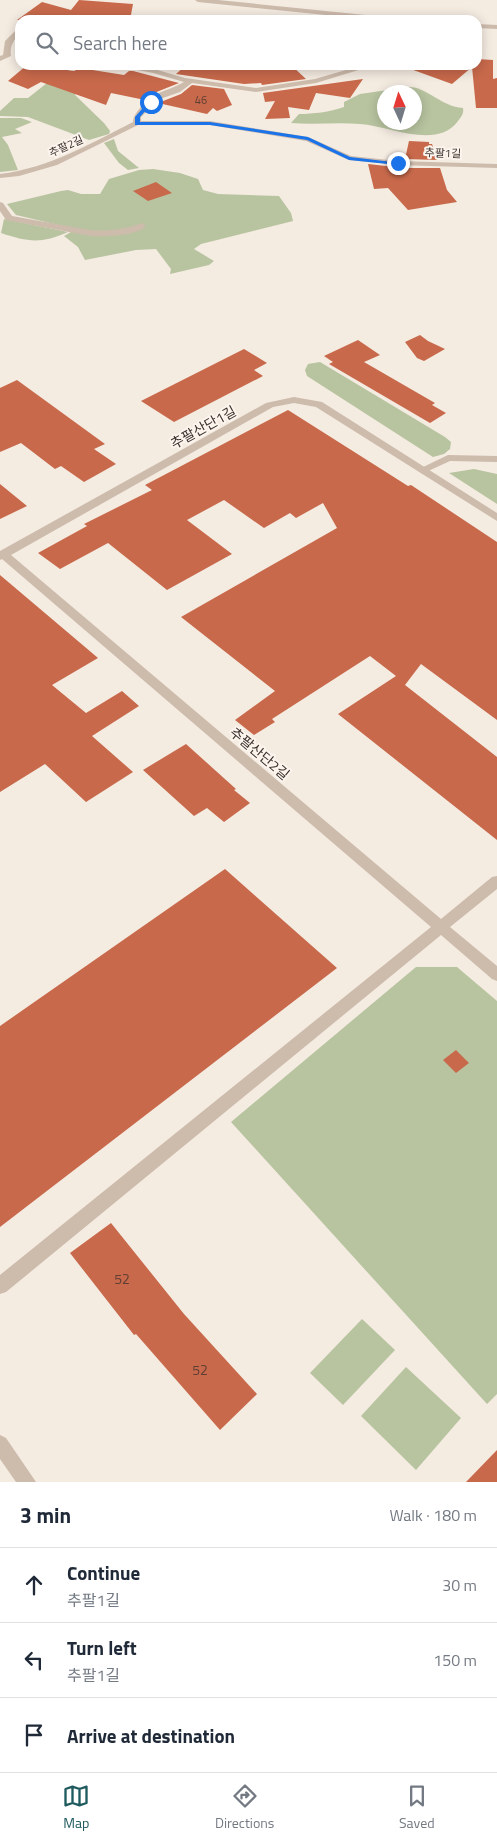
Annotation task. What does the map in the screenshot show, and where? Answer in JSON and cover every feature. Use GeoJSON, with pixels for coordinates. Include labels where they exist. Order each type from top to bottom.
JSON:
{"type":"FeatureCollection","features":[{"type":"Feature","properties":{"kind":"street"},"geometry":{"type":"LineString","coordinates":[[198,0],[349,15]]}},
{"type":"Feature","properties":{"kind":"street"},"geometry":{"type":"LineString","coordinates":[[482,26],[497,28]]}},
{"type":"Feature","properties":{"kind":"street"},"geometry":{"type":"LineString","coordinates":[[7,57],[6,47],[8,41],[15,34]]}},
{"type":"Feature","properties":{"kind":"street"},"geometry":{"type":"LineString","coordinates":[[148,70],[190,81],[256,90],[316,81],[357,70]]}},
{"type":"Feature","properties":{"kind":"street"},"geometry":{"type":"LineString","coordinates":[[137,124],[137,117],[156,97],[177,90],[190,81]]}},
{"type":"Feature","properties":{"kind":"street","name":"추팔1길"},"geometry":{"type":"LineString","coordinates":[[137,124],[210,123],[308,139],[349,158],[398,163],[497,166]]}},
{"type":"Feature","properties":{"kind":"street","name":"추팔2길"},"geometry":{"type":"LineString","coordinates":[[0,176],[42,169],[74,156],[137,124]]}},
{"type":"Feature","properties":{"kind":"street"},"geometry":{"type":"LineString","coordinates":[[0,205],[9,218],[90,233],[104,234],[138,229],[142,226]]}},
{"type":"Feature","properties":{"kind":"street","name":"추팔산단1길"},"geometry":{"type":"LineString","coordinates":[[1,555],[270,405],[294,400],[319,404],[497,518]]}},
{"type":"Feature","properties":{"kind":"street"},"geometry":{"type":"LineString","coordinates":[[422,470],[448,458],[497,458]]}},
{"type":"Feature","properties":{"kind":"street","name":"추팔산단2길"},"geometry":{"type":"LineString","coordinates":[[1,555],[497,975]]}},
{"type":"Feature","properties":{"kind":"street"},"geometry":{"type":"LineString","coordinates":[[0,1286],[497,881]]}},
{"type":"Feature","properties":{"kind":"street"},"geometry":{"type":"LineString","coordinates":[[0,1444],[27,1482]]}},
{"type":"Feature","properties":{"kind":"green space"},"geometry":{"type":"Polygon","coordinates":[[[53,70],[69,70],[77,87],[75,95],[104,123],[110,131],[109,134],[89,140],[28,117],[0,116],[0,111],[14,98],[28,98],[47,83],[46,77],[53,70]]]}},
{"type":"Feature","properties":{"kind":"green space"},"geometry":{"type":"Polygon","coordinates":[[[422,90],[448,104],[463,108],[462,115],[449,130],[438,134],[412,134],[392,130],[422,130],[422,90]]]}},
{"type":"Feature","properties":{"kind":"green space"},"geometry":{"type":"Polygon","coordinates":[[[377,92],[377,127],[343,123],[291,123],[299,114],[333,110],[344,107],[344,102],[360,94],[377,92]]]}},
{"type":"Feature","properties":{"kind":"green space"},"geometry":{"type":"Polygon","coordinates":[[[0,118],[21,118],[32,122],[15,129],[22,133],[2,137],[8,145],[18,170],[0,172],[0,118]]]}},
{"type":"Feature","properties":{"kind":"green space"},"geometry":{"type":"Polygon","coordinates":[[[114,139],[118,151],[139,168],[128,170],[119,163],[104,143],[114,139]]]}},
{"type":"Feature","properties":{"kind":"green space"},"geometry":{"type":"Polygon","coordinates":[[[153,169],[180,173],[198,179],[203,190],[218,194],[279,196],[291,213],[293,221],[201,244],[194,249],[214,261],[209,265],[170,274],[171,269],[156,249],[136,250],[85,260],[78,247],[64,236],[71,232],[71,228],[16,215],[7,204],[68,190],[81,194],[100,194],[109,179],[139,170],[153,169]]]}},
{"type":"Feature","properties":{"kind":"green space"},"geometry":{"type":"Polygon","coordinates":[[[4,219],[68,232],[42,240],[27,240],[1,233],[4,219]]]}},
{"type":"Feature","properties":{"kind":"green space"},"geometry":{"type":"Polygon","coordinates":[[[320,362],[445,437],[451,442],[450,449],[444,454],[433,457],[307,376],[305,370],[308,364],[320,362]]]}},
{"type":"Feature","properties":{"kind":"green space"},"geometry":{"type":"Polygon","coordinates":[[[474,469],[497,474],[497,504],[449,473],[474,469]]]}},
{"type":"Feature","properties":{"kind":"green space"},"geometry":{"type":"Polygon","coordinates":[[[416,967],[457,967],[497,1001],[497,1394],[487,1404],[231,1122],[416,967]]]}},
{"type":"Feature","properties":{"kind":"green space"},"geometry":{"type":"Polygon","coordinates":[[[362,1319],[395,1350],[343,1405],[310,1373],[362,1319]]]}},
{"type":"Feature","properties":{"kind":"green space"},"geometry":{"type":"Polygon","coordinates":[[[406,1367],[461,1418],[416,1470],[361,1416],[406,1367]]]}},
{"type":"Feature","properties":{"kind":"building"},"geometry":{"type":"Polygon","coordinates":[[[79,0],[133,4],[131,15],[24,15],[42,2],[71,10],[79,0]]]}},
{"type":"Feature","properties":{"kind":"building"},"geometry":{"type":"Polygon","coordinates":[[[482,59],[493,60],[493,79],[497,78],[497,108],[476,108],[472,70],[482,70],[482,59]]]}},
{"type":"Feature","properties":{"kind":"building"},"geometry":{"type":"Polygon","coordinates":[[[21,70],[93,70],[124,75],[129,71],[133,71],[179,83],[154,93],[145,100],[111,93],[106,105],[41,82],[28,89],[8,81],[21,70]]]}},
{"type":"Feature","properties":{"kind":"building"},"geometry":{"type":"Polygon","coordinates":[[[180,70],[296,70],[306,79],[262,85],[261,83],[244,84],[176,74],[180,70]]]}},
{"type":"Feature","properties":{"kind":"building"},"geometry":{"type":"Polygon","coordinates":[[[413,70],[468,70],[452,84],[413,70]]]}},
{"type":"Feature","properties":{"kind":"building"},"geometry":{"type":"Polygon","coordinates":[[[363,79],[350,98],[316,93],[309,110],[288,107],[290,118],[265,119],[275,101],[265,102],[263,93],[363,79]]]}},
{"type":"Feature","properties":{"kind":"building"},"geometry":{"type":"Polygon","coordinates":[[[192,85],[224,89],[232,105],[217,111],[213,108],[207,114],[158,103],[181,94],[192,85]]]}},
{"type":"Feature","properties":{"kind":"building"},"geometry":{"type":"Polygon","coordinates":[[[409,141],[429,142],[429,144],[432,144],[437,160],[405,159],[409,141]]]}},
{"type":"Feature","properties":{"kind":"building"},"geometry":{"type":"Polygon","coordinates":[[[368,164],[404,168],[440,168],[447,190],[457,202],[408,210],[388,188],[374,189],[368,164]]]}},
{"type":"Feature","properties":{"kind":"building"},"geometry":{"type":"Polygon","coordinates":[[[156,182],[172,193],[148,201],[133,191],[156,182]]]}},
{"type":"Feature","properties":{"kind":"building"},"geometry":{"type":"Polygon","coordinates":[[[420,335],[445,349],[424,361],[417,358],[405,342],[420,335]]]}},
{"type":"Feature","properties":{"kind":"building"},"geometry":{"type":"Polygon","coordinates":[[[358,340],[380,355],[364,362],[435,403],[432,405],[446,413],[430,423],[329,364],[333,362],[324,356],[358,340]]]}},
{"type":"Feature","properties":{"kind":"building"},"geometry":{"type":"Polygon","coordinates":[[[244,349],[267,363],[254,370],[263,376],[174,422],[141,401],[244,349]]]}},
{"type":"Feature","properties":{"kind":"building"},"geometry":{"type":"Polygon","coordinates":[[[17,380],[105,444],[94,449],[116,464],[84,482],[61,466],[55,469],[21,443],[0,452],[0,388],[17,380]]]}},
{"type":"Feature","properties":{"kind":"building"},"geometry":{"type":"Polygon","coordinates":[[[288,410],[408,486],[411,485],[497,542],[497,720],[421,664],[405,685],[497,757],[497,840],[338,714],[396,676],[370,656],[272,719],[275,722],[254,735],[235,720],[275,691],[181,617],[337,528],[323,503],[296,518],[290,513],[264,528],[224,500],[187,520],[232,554],[167,590],[108,543],[60,569],[38,553],[87,526],[84,524],[152,490],[145,485],[288,410]]]}},
{"type":"Feature","properties":{"kind":"building"},"geometry":{"type":"Polygon","coordinates":[[[0,484],[27,506],[0,519],[0,484]]]}},
{"type":"Feature","properties":{"kind":"building"},"geometry":{"type":"Polygon","coordinates":[[[0,575],[98,658],[52,685],[86,713],[122,691],[139,706],[92,736],[133,772],[86,802],[45,764],[0,792],[0,575]]]}},
{"type":"Feature","properties":{"kind":"building"},"geometry":{"type":"Polygon","coordinates":[[[186,744],[250,803],[224,822],[207,808],[194,816],[143,770],[186,744]]]}},
{"type":"Feature","properties":{"kind":"building"},"geometry":{"type":"Polygon","coordinates":[[[225,869],[337,968],[0,1227],[0,1026],[225,869]]]}},
{"type":"Feature","properties":{"kind":"building"},"geometry":{"type":"Polygon","coordinates":[[[456,1050],[469,1063],[456,1073],[443,1060],[456,1050]]]}},
{"type":"Feature","properties":{"kind":"building"},"geometry":{"type":"Polygon","coordinates":[[[111,1223],[184,1314],[257,1394],[220,1430],[136,1334],[134,1335],[70,1253],[111,1223]]]}},
{"type":"Feature","properties":{"kind":"building"},"geometry":{"type":"Polygon","coordinates":[[[497,1450],[497,1482],[466,1482],[497,1450]]]}},
{"type":"Feature","properties":{"kind":"route"},"geometry":{"type":"LineString","coordinates":[[151,102],[137,117],[137,124],[210,123],[308,139],[336,154],[349,158],[398,163]]}}]}
